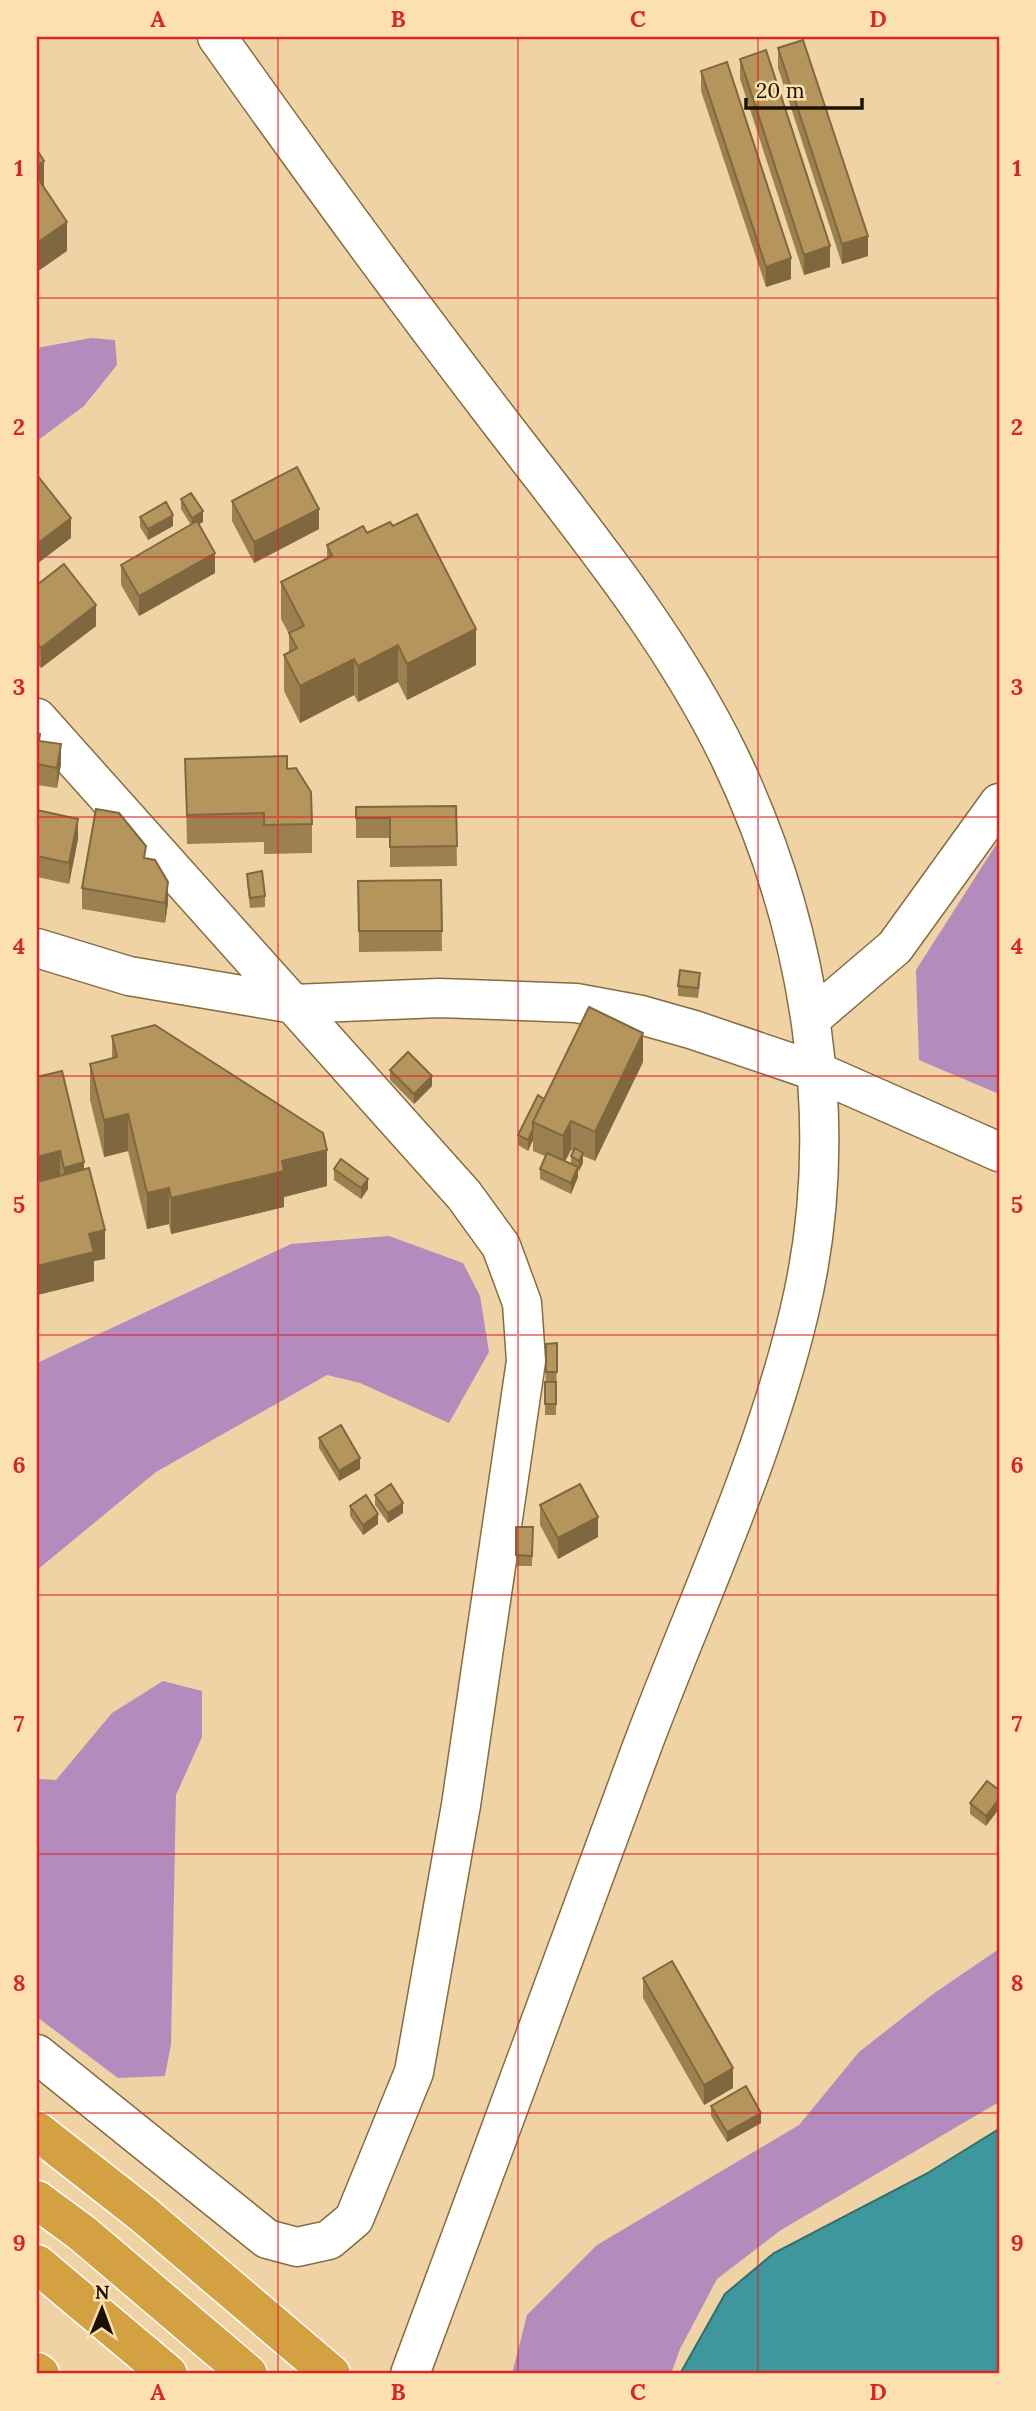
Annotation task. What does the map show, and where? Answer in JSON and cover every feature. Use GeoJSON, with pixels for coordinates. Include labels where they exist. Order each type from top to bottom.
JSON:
{"type":"FeatureCollection","features":[{"type":"Feature","properties":{"kind":"highway"},"geometry":{"type":"LineString","coordinates":[[37,2131],[144,2214],[331,2374]]}},
{"type":"Feature","properties":{"kind":"highway"},"geometry":{"type":"LineString","coordinates":[[37,2200],[82,2233],[248,2374]]}},
{"type":"Feature","properties":{"kind":"highway"},"geometry":{"type":"LineString","coordinates":[[37,2264],[168,2374]]}},
{"type":"Feature","properties":{"kind":"street"},"geometry":{"type":"LineString","coordinates":[[217,37],[370,251],[620,580],[683,669],[728,756],[765,837],[791,926],[812,1018],[818,1072],[813,1243],[800,1310],[776,1396],[655,1710],[410,2374]]}},
{"type":"Feature","properties":{"kind":"street"},"geometry":{"type":"LineString","coordinates":[[37,718],[464,1195],[501,1246],[522,1303],[526,1362],[463,1792],[414,2072],[354,2219],[329,2241],[297,2247],[267,2239],[37,2054]]}},
{"type":"Feature","properties":{"kind":"street"},"geometry":{"type":"LineString","coordinates":[[812,1018],[895,947],[999,803]]}},
{"type":"Feature","properties":{"kind":"street"},"geometry":{"type":"LineString","coordinates":[[37,948],[130,976],[294,1004],[439,998],[576,1003],[641,1015],[818,1072],[999,1152]]}},
{"type":"Feature","properties":{"kind":"shaded area"},"geometry":{"type":"Polygon","coordinates":[[[91,338],[115,340],[117,365],[84,406],[37,441],[37,348],[91,338]]]}},
{"type":"Feature","properties":{"kind":"shaded area"},"geometry":{"type":"Polygon","coordinates":[[[999,840],[999,1094],[919,1060],[916,970],[999,840]]]}},
{"type":"Feature","properties":{"kind":"shaded area"},"geometry":{"type":"Polygon","coordinates":[[[389,1236],[463,1263],[480,1296],[489,1352],[449,1423],[360,1383],[327,1375],[156,1472],[37,1570],[37,1363],[291,1244],[389,1236]]]}},
{"type":"Feature","properties":{"kind":"shaded area"},"geometry":{"type":"Polygon","coordinates":[[[163,1681],[202,1691],[202,1737],[176,1795],[171,2044],[165,2076],[118,2078],[37,2017],[37,1779],[56,1780],[112,1713],[163,1681]]]}},
{"type":"Feature","properties":{"kind":"shaded area"},"geometry":{"type":"Polygon","coordinates":[[[999,1949],[999,2102],[781,2230],[717,2279],[680,2349],[671,2374],[512,2374],[527,2315],[597,2245],[799,2125],[859,2052],[933,1994],[999,1949]]]}},
{"type":"Feature","properties":{"kind":"water"},"geometry":{"type":"Polygon","coordinates":[[[999,2129],[999,2374],[680,2374],[725,2294],[774,2253],[926,2174],[999,2129]]]}},
{"type":"Feature","properties":{"kind":"building"},"geometry":{"type":"Polygon","coordinates":[[[803,40],[868,236],[842,244],[778,48],[803,40]]]}},
{"type":"Feature","properties":{"kind":"building"},"geometry":{"type":"Polygon","coordinates":[[[766,50],[830,246],[804,255],[740,59],[766,50]]]}},
{"type":"Feature","properties":{"kind":"building"},"geometry":{"type":"Polygon","coordinates":[[[727,62],[791,258],[766,267],[701,71],[727,62]]]}},
{"type":"Feature","properties":{"kind":"building"},"geometry":{"type":"Polygon","coordinates":[[[37,150],[44,161],[37,166],[37,150]]]}},
{"type":"Feature","properties":{"kind":"building"},"geometry":{"type":"Polygon","coordinates":[[[37,177],[67,222],[37,243],[37,177]]]}},
{"type":"Feature","properties":{"kind":"building"},"geometry":{"type":"Polygon","coordinates":[[[297,467],[319,509],[254,542],[232,501],[297,467]]]}},
{"type":"Feature","properties":{"kind":"building"},"geometry":{"type":"Polygon","coordinates":[[[37,475],[71,518],[37,544],[37,475]]]}},
{"type":"Feature","properties":{"kind":"building"},"geometry":{"type":"Polygon","coordinates":[[[191,493],[203,511],[192,518],[181,499],[191,493]]]}},
{"type":"Feature","properties":{"kind":"building"},"geometry":{"type":"Polygon","coordinates":[[[166,502],[173,515],[148,529],[140,517],[166,502]]]}},
{"type":"Feature","properties":{"kind":"building"},"geometry":{"type":"Polygon","coordinates":[[[417,514],[476,629],[407,664],[398,645],[358,666],[354,659],[300,686],[284,655],[297,648],[289,633],[304,626],[281,582],[332,556],[327,545],[363,526],[367,533],[390,522],[393,526],[417,514]]]}},
{"type":"Feature","properties":{"kind":"building"},"geometry":{"type":"Polygon","coordinates":[[[197,521],[215,553],[139,596],[121,565],[197,521]]]}},
{"type":"Feature","properties":{"kind":"building"},"geometry":{"type":"Polygon","coordinates":[[[64,564],[96,605],[41,648],[37,643],[37,585],[64,564]]]}},
{"type":"Feature","properties":{"kind":"building"},"geometry":{"type":"Polygon","coordinates":[[[37,733],[40,734],[39,741],[61,744],[57,768],[37,764],[37,733]]]}},
{"type":"Feature","properties":{"kind":"building"},"geometry":{"type":"Polygon","coordinates":[[[287,756],[287,769],[296,768],[311,792],[312,824],[264,825],[264,813],[187,815],[185,759],[287,756]]]}},
{"type":"Feature","properties":{"kind":"building"},"geometry":{"type":"Polygon","coordinates":[[[456,806],[457,846],[390,847],[390,818],[356,818],[356,807],[456,806]]]}},
{"type":"Feature","properties":{"kind":"building"},"geometry":{"type":"Polygon","coordinates":[[[96,809],[119,813],[146,846],[144,858],[155,860],[168,882],[165,903],[82,888],[96,809]]]}},
{"type":"Feature","properties":{"kind":"building"},"geometry":{"type":"Polygon","coordinates":[[[37,810],[78,819],[69,863],[37,856],[37,810]]]}},
{"type":"Feature","properties":{"kind":"building"},"geometry":{"type":"Polygon","coordinates":[[[262,871],[265,896],[250,898],[247,874],[262,871]]]}},
{"type":"Feature","properties":{"kind":"building"},"geometry":{"type":"Polygon","coordinates":[[[441,880],[442,931],[359,931],[358,881],[441,880]]]}},
{"type":"Feature","properties":{"kind":"building"},"geometry":{"type":"Polygon","coordinates":[[[680,970],[700,973],[698,988],[678,986],[680,970]]]}},
{"type":"Feature","properties":{"kind":"building"},"geometry":{"type":"Polygon","coordinates":[[[589,1007],[643,1033],[595,1132],[571,1121],[563,1136],[533,1122],[589,1007]]]}},
{"type":"Feature","properties":{"kind":"building"},"geometry":{"type":"Polygon","coordinates":[[[155,1025],[323,1133],[327,1150],[282,1161],[284,1171],[171,1198],[169,1188],[147,1193],[128,1114],[104,1120],[90,1064],[117,1057],[112,1036],[155,1025]]]}},
{"type":"Feature","properties":{"kind":"building"},"geometry":{"type":"Polygon","coordinates":[[[408,1052],[432,1076],[414,1094],[390,1070],[408,1052]]]}},
{"type":"Feature","properties":{"kind":"building"},"geometry":{"type":"Polygon","coordinates":[[[62,1071],[84,1162],[64,1168],[60,1151],[37,1157],[37,1077],[62,1071]]]}},
{"type":"Feature","properties":{"kind":"building"},"geometry":{"type":"Polygon","coordinates":[[[538,1095],[544,1099],[528,1140],[518,1135],[538,1095]]]}},
{"type":"Feature","properties":{"kind":"building"},"geometry":{"type":"Polygon","coordinates":[[[575,1148],[583,1153],[579,1161],[571,1156],[575,1148]]]}},
{"type":"Feature","properties":{"kind":"building"},"geometry":{"type":"Polygon","coordinates":[[[547,1153],[578,1167],[571,1183],[540,1169],[547,1153]]]}},
{"type":"Feature","properties":{"kind":"building"},"geometry":{"type":"Polygon","coordinates":[[[341,1159],[368,1179],[361,1188],[334,1169],[341,1159]]]}},
{"type":"Feature","properties":{"kind":"building"},"geometry":{"type":"Polygon","coordinates":[[[89,1168],[105,1230],[89,1234],[94,1252],[37,1266],[37,1182],[89,1168]]]}},
{"type":"Feature","properties":{"kind":"building"},"geometry":{"type":"Polygon","coordinates":[[[557,1343],[557,1372],[546,1372],[546,1344],[557,1343]]]}},
{"type":"Feature","properties":{"kind":"building"},"geometry":{"type":"Polygon","coordinates":[[[545,1382],[556,1382],[556,1404],[545,1404],[545,1382]]]}},
{"type":"Feature","properties":{"kind":"building"},"geometry":{"type":"Polygon","coordinates":[[[341,1425],[360,1458],[339,1471],[319,1438],[341,1425]]]}},
{"type":"Feature","properties":{"kind":"building"},"geometry":{"type":"Polygon","coordinates":[[[391,1484],[403,1503],[388,1513],[375,1495],[391,1484]]]}},
{"type":"Feature","properties":{"kind":"building"},"geometry":{"type":"Polygon","coordinates":[[[580,1484],[598,1517],[558,1538],[540,1505],[580,1484]]]}},
{"type":"Feature","properties":{"kind":"building"},"geometry":{"type":"Polygon","coordinates":[[[366,1495],[378,1514],[363,1525],[350,1506],[366,1495]]]}},
{"type":"Feature","properties":{"kind":"building"},"geometry":{"type":"Polygon","coordinates":[[[516,1527],[533,1527],[532,1556],[516,1555],[516,1527]]]}},
{"type":"Feature","properties":{"kind":"building"},"geometry":{"type":"Polygon","coordinates":[[[987,1781],[999,1790],[999,1799],[986,1816],[970,1803],[987,1781]]]}},
{"type":"Feature","properties":{"kind":"building"},"geometry":{"type":"Polygon","coordinates":[[[672,1961],[733,2068],[704,2085],[643,1978],[672,1961]]]}},
{"type":"Feature","properties":{"kind":"building"},"geometry":{"type":"Polygon","coordinates":[[[746,2086],[761,2113],[727,2132],[711,2106],[746,2086]]]}}]}
